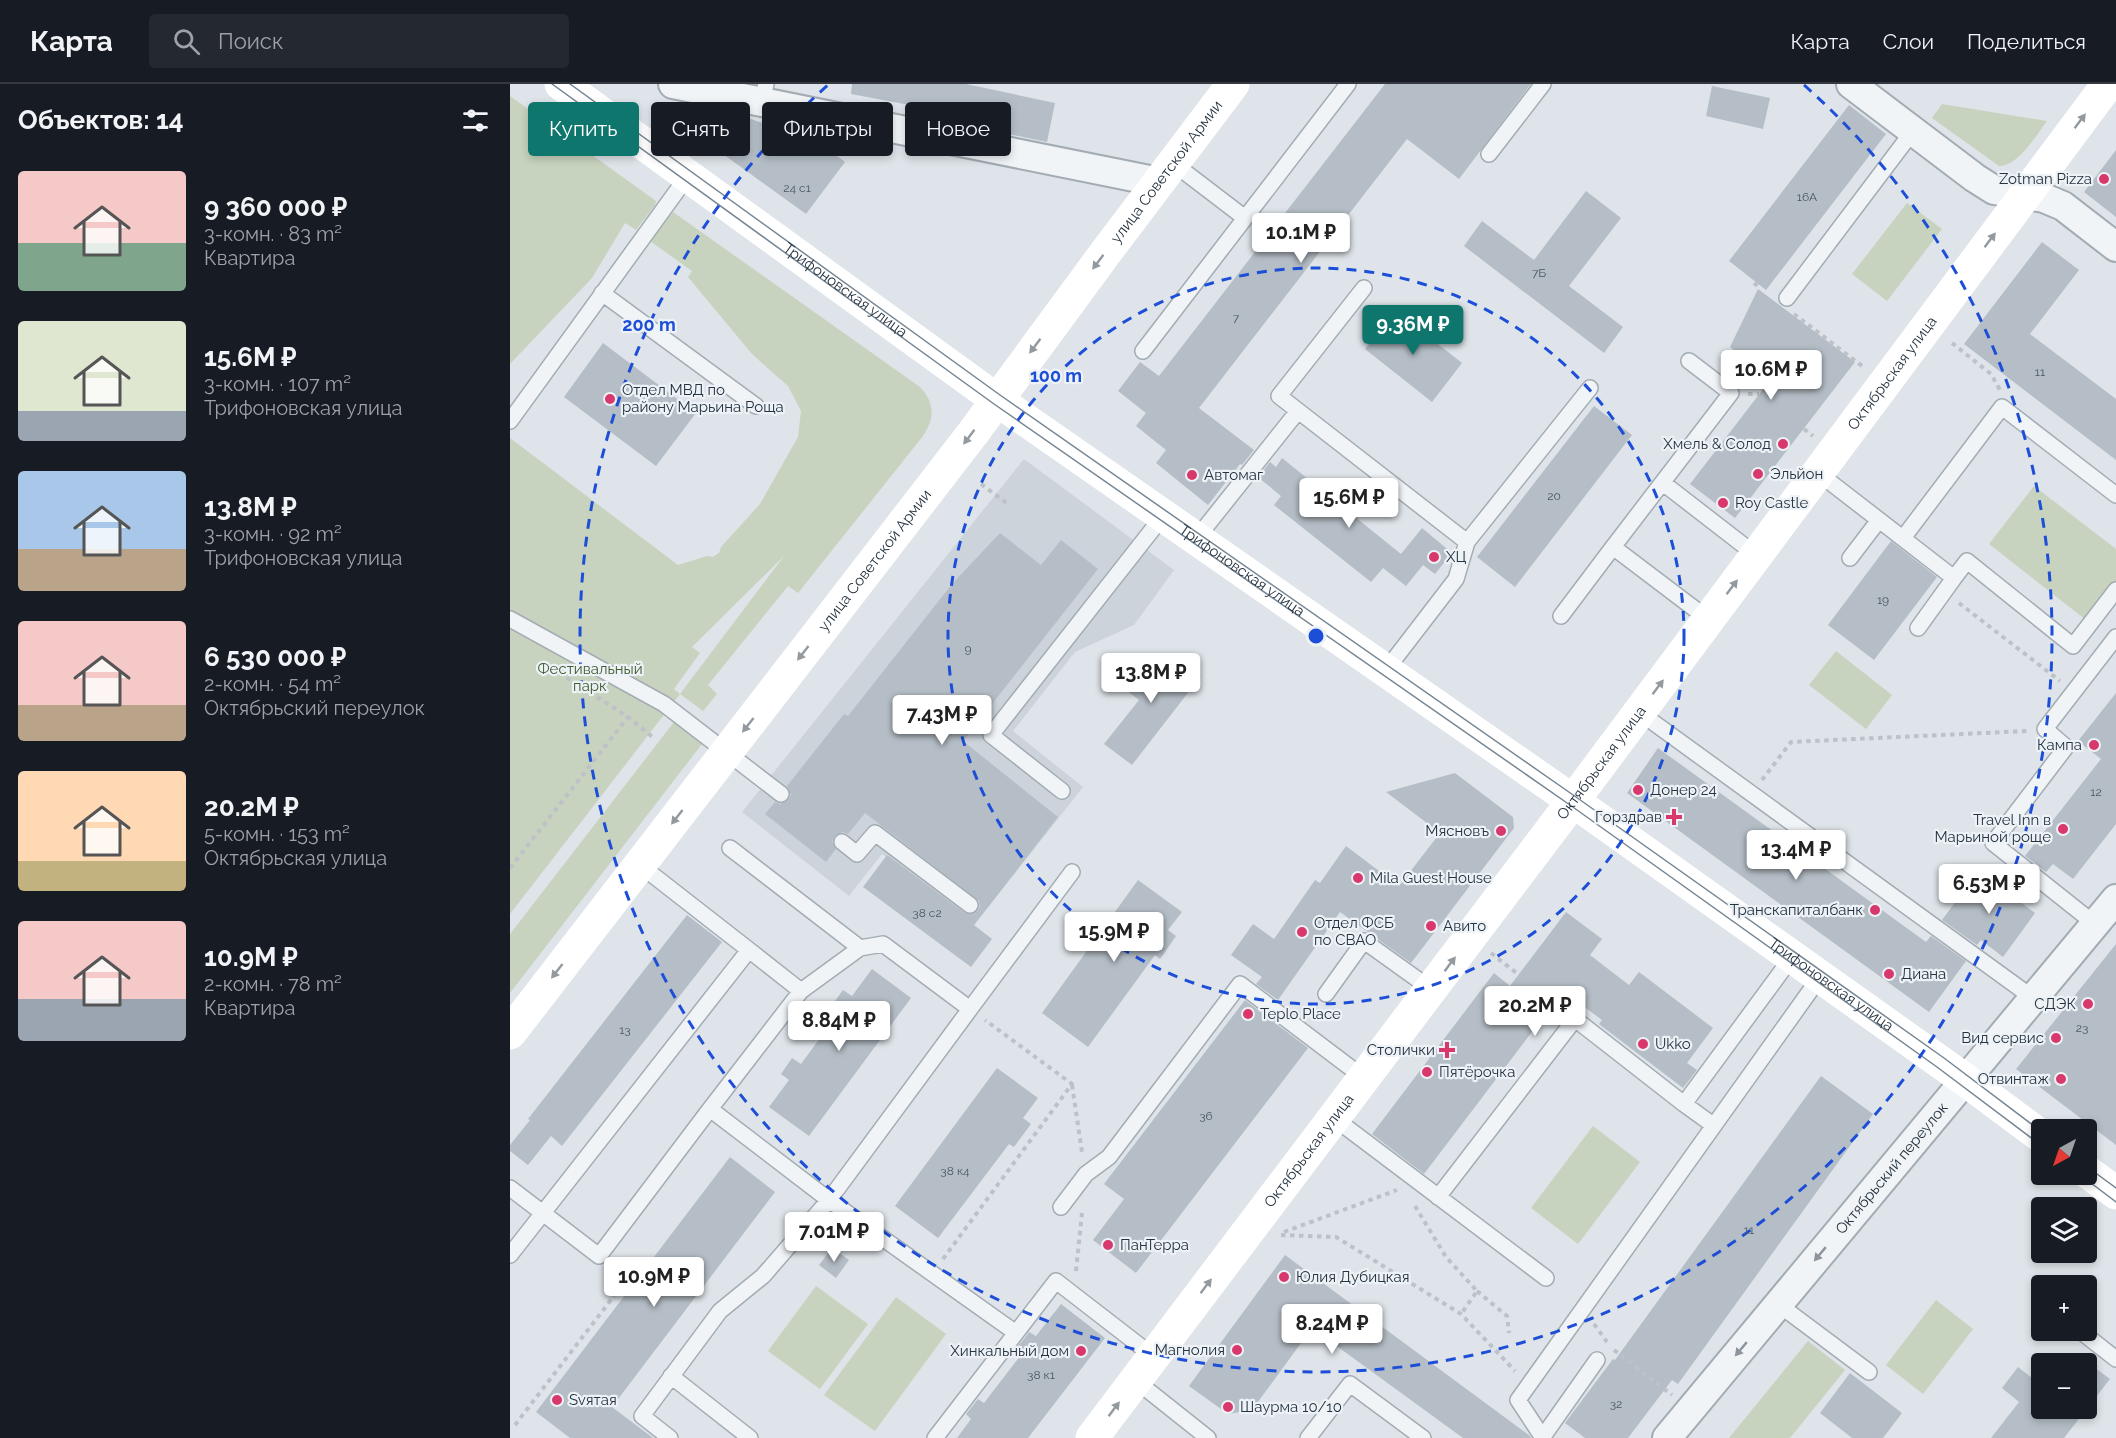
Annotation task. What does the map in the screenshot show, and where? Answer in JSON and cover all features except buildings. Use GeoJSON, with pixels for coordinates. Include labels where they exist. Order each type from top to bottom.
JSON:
{"type":"FeatureCollection","features":[{"type":"Feature","properties":{"kind":"street","name":"Трифоновская улица"},"geometry":{"type":"LineString","coordinates":[[561,84],[997,400],[1573,801],[2031,1129]]}},
{"type":"Feature","properties":{"kind":"street"},"geometry":{"type":"LineString","coordinates":[[673,84],[764,93],[1166,173]]}},
{"type":"Feature","properties":{"kind":"street","name":"улица Советской Армии"},"geometry":{"type":"LineString","coordinates":[[510,1032],[997,400],[1233,84]]}},
{"type":"Feature","properties":{"kind":"street"},"geometry":{"type":"LineString","coordinates":[[1851,84],[1975,178],[1994,189],[2044,198],[2063,206],[2116,247]]}},
{"type":"Feature","properties":{"kind":"street","name":"Октябрьская улица"},"geometry":{"type":"LineString","coordinates":[[1092,1438],[1573,801],[2108,84]]}},
{"type":"Feature","properties":{"kind":"street","name":"Октябрьский переулок"},"geometry":{"type":"LineString","coordinates":[[1667,1438],[2116,899]]}},
{"type":"Feature","properties":{"kind":"street"},"geometry":{"type":"LineString","coordinates":[[2097,1179],[2116,1193]]}},
{"type":"Feature","properties":{"kind":"lane"},"geometry":{"type":"LineString","coordinates":[[1143,351],[1348,84]]}},
{"type":"Feature","properties":{"kind":"lane"},"geometry":{"type":"LineString","coordinates":[[1489,154],[1543,84]]}},
{"type":"Feature","properties":{"kind":"lane"},"geometry":{"type":"LineString","coordinates":[[1790,305],[1913,131]]}},
{"type":"Feature","properties":{"kind":"lane"},"geometry":{"type":"LineString","coordinates":[[1166,173],[1245,218]]}},
{"type":"Feature","properties":{"kind":"lane"},"geometry":{"type":"LineString","coordinates":[[510,421],[687,177]]}},
{"type":"Feature","properties":{"kind":"lane"},"geometry":{"type":"LineString","coordinates":[[1364,288],[1279,396],[1467,542]]}},
{"type":"Feature","properties":{"kind":"lane"},"geometry":{"type":"LineString","coordinates":[[602,293],[756,406]]}},
{"type":"Feature","properties":{"kind":"lane"},"geometry":{"type":"LineString","coordinates":[[1561,616],[1731,393],[1689,361]]}},
{"type":"Feature","properties":{"kind":"lane"},"geometry":{"type":"LineString","coordinates":[[1386,670],[1456,579],[1467,542],[1590,388]]}},
{"type":"Feature","properties":{"kind":"lane"},"geometry":{"type":"LineString","coordinates":[[1903,538],[2002,407],[2116,495]]}},
{"type":"Feature","properties":{"kind":"lane"},"geometry":{"type":"LineString","coordinates":[[1196,539],[1298,411]]}},
{"type":"Feature","properties":{"kind":"lane"},"geometry":{"type":"LineString","coordinates":[[1817,472],[1954,578]]}},
{"type":"Feature","properties":{"kind":"lane"},"geometry":{"type":"LineString","coordinates":[[1663,483],[1756,555]]}},
{"type":"Feature","properties":{"kind":"lane"},"geometry":{"type":"LineString","coordinates":[[1062,791],[991,735],[1163,516]]}},
{"type":"Feature","properties":{"kind":"lane"},"geometry":{"type":"LineString","coordinates":[[1850,558],[1879,520]]}},
{"type":"Feature","properties":{"kind":"lane"},"geometry":{"type":"LineString","coordinates":[[1613,548],[1708,619]]}},
{"type":"Feature","properties":{"kind":"lane"},"geometry":{"type":"LineString","coordinates":[[1918,628],[1967,561],[2073,646],[2116,590]]}},
{"type":"Feature","properties":{"kind":"lane"},"geometry":{"type":"LineString","coordinates":[[510,619],[664,704],[780,794]]}},
{"type":"Feature","properties":{"kind":"lane"},"geometry":{"type":"LineString","coordinates":[[2095,924],[1993,843],[2066,747],[2045,729],[2116,637]]}},
{"type":"Feature","properties":{"kind":"lane"},"geometry":{"type":"LineString","coordinates":[[1639,712],[2033,998]]}},
{"type":"Feature","properties":{"kind":"lane"},"geometry":{"type":"LineString","coordinates":[[842,842],[857,854],[874,833],[970,905]]}},
{"type":"Feature","properties":{"kind":"lane"},"geometry":{"type":"LineString","coordinates":[[730,848],[860,948]]}},
{"type":"Feature","properties":{"kind":"lane"},"geometry":{"type":"LineString","coordinates":[[640,865],[801,991]]}},
{"type":"Feature","properties":{"kind":"lane"},"geometry":{"type":"LineString","coordinates":[[670,1438],[642,1416],[720,1311],[764,1276],[829,1200],[1072,872]]}},
{"type":"Feature","properties":{"kind":"lane"},"geometry":{"type":"LineString","coordinates":[[1326,994],[1364,941],[1431,989]]}},
{"type":"Feature","properties":{"kind":"lane"},"geometry":{"type":"LineString","coordinates":[[510,1188],[599,1256],[801,991],[860,948],[882,944],[970,1009]]}},
{"type":"Feature","properties":{"kind":"lane"},"geometry":{"type":"LineString","coordinates":[[510,1255],[749,951]]}},
{"type":"Feature","properties":{"kind":"lane"},"geometry":{"type":"LineString","coordinates":[[1684,1104],[1792,957]]}},
{"type":"Feature","properties":{"kind":"lane"},"geometry":{"type":"LineString","coordinates":[[1597,1360],[1542,1438],[1518,1400],[1820,977]]}},
{"type":"Feature","properties":{"kind":"lane"},"geometry":{"type":"LineString","coordinates":[[1061,1207],[1086,1174],[1109,1157],[1240,984],[1364,1078]]}},
{"type":"Feature","properties":{"kind":"lane"},"geometry":{"type":"LineString","coordinates":[[1438,1197],[1575,1018],[1713,1125]]}},
{"type":"Feature","properties":{"kind":"lane"},"geometry":{"type":"LineString","coordinates":[[710,1109],[829,1200],[1016,1333]]}},
{"type":"Feature","properties":{"kind":"lane"},"geometry":{"type":"LineString","coordinates":[[1334,1118],[1411,1184],[1438,1197],[1546,1278]]}},
{"type":"Feature","properties":{"kind":"lane"},"geometry":{"type":"LineString","coordinates":[[935,1438],[1056,1281],[1144,1368],[1188,1432],[1208,1438]]}},
{"type":"Feature","properties":{"kind":"lane"},"geometry":{"type":"LineString","coordinates":[[1778,1304],[1869,1372]]}},
{"type":"Feature","properties":{"kind":"lane"},"geometry":{"type":"LineString","coordinates":[[2093,1341],[2116,1359]]}},
{"type":"Feature","properties":{"kind":"lane"},"geometry":{"type":"LineString","coordinates":[[671,1376],[750,1438]]}},
{"type":"Feature","properties":{"kind":"lane"},"geometry":{"type":"LineString","coordinates":[[1308,1438],[1350,1384],[1423,1438]]}},
{"type":"Feature","properties":{"kind":"path"},"geometry":{"type":"LineString","coordinates":[[1754,283],[1760,287]]}},
{"type":"Feature","properties":{"kind":"path"},"geometry":{"type":"LineString","coordinates":[[1790,305],[1865,368]]}},
{"type":"Feature","properties":{"kind":"path"},"geometry":{"type":"LineString","coordinates":[[1952,343],[1991,374],[2004,399]]}},
{"type":"Feature","properties":{"kind":"path"},"geometry":{"type":"LineString","coordinates":[[1804,429],[1814,436]]}},
{"type":"Feature","properties":{"kind":"path"},"geometry":{"type":"LineString","coordinates":[[981,484],[1008,504]]}},
{"type":"Feature","properties":{"kind":"path"},"geometry":{"type":"LineString","coordinates":[[1945,592],[2063,683]]}},
{"type":"Feature","properties":{"kind":"path"},"geometry":{"type":"LineString","coordinates":[[539,660],[628,717],[655,739]]}},
{"type":"Feature","properties":{"kind":"path"},"geometry":{"type":"LineString","coordinates":[[510,868],[628,717]]}},
{"type":"Feature","properties":{"kind":"path"},"geometry":{"type":"LineString","coordinates":[[1751,794],[1791,742],[2028,731]]}},
{"type":"Feature","properties":{"kind":"path"},"geometry":{"type":"LineString","coordinates":[[1490,953],[1519,975]]}},
{"type":"Feature","properties":{"kind":"path"},"geometry":{"type":"LineString","coordinates":[[932,1273],[1072,1084],[970,1009]]}},
{"type":"Feature","properties":{"kind":"path"},"geometry":{"type":"LineString","coordinates":[[1509,1333],[1507,1316],[1477,1291],[1446,1257],[1411,1184],[1277,1235],[1335,1237],[1461,1314],[1528,1385]]}},
{"type":"Feature","properties":{"kind":"path"},"geometry":{"type":"LineString","coordinates":[[1461,1314],[1477,1291]]}},
{"type":"Feature","properties":{"kind":"path"},"geometry":{"type":"LineString","coordinates":[[515,1425],[614,1296]]}},
{"type":"Feature","properties":{"kind":"path"},"geometry":{"type":"LineString","coordinates":[[1583,1307],[1610,1347],[1673,1396]]}},
{"type":"Feature","properties":{"kind":"shaded area"},"geometry":{"type":"Polygon","coordinates":[[[1024,459],[1174,570],[1134,625],[1075,652],[1013,731],[1083,787],[975,924],[882,854],[849,896],[742,812],[1024,459]]]}},
{"type":"Feature","properties":{"kind":"green space"},"geometry":{"type":"Polygon","coordinates":[[[510,96],[528,109],[528,156],[593,156],[656,201],[636,230],[625,223],[592,278],[510,364],[510,96]]]}},
{"type":"Feature","properties":{"kind":"green space"},"geometry":{"type":"Polygon","coordinates":[[[1942,104],[2047,121],[2020,156],[2006,165],[1999,166],[1932,118],[1942,104]]]}},
{"type":"Feature","properties":{"kind":"green space"},"geometry":{"type":"Polygon","coordinates":[[[1907,203],[1942,229],[1887,301],[1852,274],[1907,203]]]}},
{"type":"Feature","properties":{"kind":"green space","name":"Фестивальный парк"},"geometry":{"type":"Polygon","coordinates":[[[673,212],[920,387],[931,405],[930,423],[923,436],[798,593],[788,586],[708,685],[717,694],[703,711],[680,694],[510,914],[510,438],[678,565],[707,556],[713,557],[719,553],[721,547],[760,504],[798,437],[801,411],[788,386],[752,354],[688,277],[692,271],[650,241],[673,212]],[[784,556],[692,647],[700,653],[674,689],[680,694],[784,556]]]}},
{"type":"Feature","properties":{"kind":"green space"},"geometry":{"type":"Polygon","coordinates":[[[2034,486],[2116,549],[2116,581],[2086,620],[1989,544],[2034,486]]]}},
{"type":"Feature","properties":{"kind":"green space"},"geometry":{"type":"Polygon","coordinates":[[[1836,651],[1892,695],[1866,729],[1809,685],[1836,651]]]}},
{"type":"Feature","properties":{"kind":"green space"},"geometry":{"type":"Polygon","coordinates":[[[674,722],[702,744],[510,993],[510,934],[674,722]]]}},
{"type":"Feature","properties":{"kind":"green space"},"geometry":{"type":"Polygon","coordinates":[[[1593,1126],[1640,1162],[1578,1244],[1531,1208],[1593,1126]]]}},
{"type":"Feature","properties":{"kind":"green space"},"geometry":{"type":"Polygon","coordinates":[[[816,1286],[868,1324],[820,1389],[768,1351],[816,1286]]]}},
{"type":"Feature","properties":{"kind":"green space"},"geometry":{"type":"Polygon","coordinates":[[[896,1297],[946,1334],[875,1431],[824,1395],[896,1297]]]}},
{"type":"Feature","properties":{"kind":"green space"},"geometry":{"type":"Polygon","coordinates":[[[1936,1300],[1973,1329],[1923,1394],[1886,1365],[1936,1300]]]}},
{"type":"Feature","properties":{"kind":"green space"},"geometry":{"type":"Polygon","coordinates":[[[1808,1341],[1845,1370],[1790,1438],[1729,1438],[1808,1341]]]}},
{"type":"Feature","properties":{"kind":"tram line"},"geometry":{"type":"LineString","coordinates":[[552,84],[994,404],[1570,805],[1937,1067],[2031,1138]]}},
{"type":"Feature","properties":{"kind":"tram line"},"geometry":{"type":"LineString","coordinates":[[570,84],[1000,395],[1576,797],[1944,1058],[2031,1124]]}},
{"type":"Feature","properties":{"kind":"tram line"},"geometry":{"type":"LineString","coordinates":[[2097,1174],[2116,1188]]}},
{"type":"Feature","properties":{"kind":"tram line"},"geometry":{"type":"LineString","coordinates":[[2094,1185],[2116,1202]]}},
{"type":"Feature","properties":{"kind":"place","name":"Zotman Pizza"},"geometry":{"type":"Point","coordinates":[2104,179]}},
{"type":"Feature","properties":{"kind":"place","name":"Отдел МВД по району Марьина Роща"},"geometry":{"type":"Point","coordinates":[610,399]}},
{"type":"Feature","properties":{"kind":"place","name":"Хмель & Солод"},"geometry":{"type":"Point","coordinates":[1783,444]}},
{"type":"Feature","properties":{"kind":"place","name":"Эльйон"},"geometry":{"type":"Point","coordinates":[1758,474]}},
{"type":"Feature","properties":{"kind":"place","name":"Автомаг"},"geometry":{"type":"Point","coordinates":[1192,475]}},
{"type":"Feature","properties":{"kind":"place","name":"Roy Castle"},"geometry":{"type":"Point","coordinates":[1723,503]}},
{"type":"Feature","properties":{"kind":"place","name":"ХЦ"},"geometry":{"type":"Point","coordinates":[1434,557]}},
{"type":"Feature","properties":{"kind":"place","name":"Кампа"},"geometry":{"type":"Point","coordinates":[2094,745]}},
{"type":"Feature","properties":{"kind":"place","name":"Донер 24"},"geometry":{"type":"Point","coordinates":[1638,790]}},
{"type":"Feature","properties":{"kind":"place","name":"Горздрав"},"geometry":{"type":"Point","coordinates":[1674,817]}},
{"type":"Feature","properties":{"kind":"place","name":"Travel Inn в Марьиной роще"},"geometry":{"type":"Point","coordinates":[2063,829]}},
{"type":"Feature","properties":{"kind":"place","name":"Мясновъ"},"geometry":{"type":"Point","coordinates":[1501,831]}},
{"type":"Feature","properties":{"kind":"place","name":"Mila Guest House"},"geometry":{"type":"Point","coordinates":[1358,878]}},
{"type":"Feature","properties":{"kind":"place","name":"Транскапиталбанк"},"geometry":{"type":"Point","coordinates":[1875,910]}},
{"type":"Feature","properties":{"kind":"place","name":"Авито"},"geometry":{"type":"Point","coordinates":[1431,926]}},
{"type":"Feature","properties":{"kind":"place","name":"Отдел ФСБ по СВАО"},"geometry":{"type":"Point","coordinates":[1302,932]}},
{"type":"Feature","properties":{"kind":"place","name":"Диана"},"geometry":{"type":"Point","coordinates":[1889,974]}},
{"type":"Feature","properties":{"kind":"place","name":"СДЭК"},"geometry":{"type":"Point","coordinates":[2088,1004]}},
{"type":"Feature","properties":{"kind":"place","name":"Teplo Place"},"geometry":{"type":"Point","coordinates":[1248,1014]}},
{"type":"Feature","properties":{"kind":"place","name":"Вид сервис"},"geometry":{"type":"Point","coordinates":[2056,1038]}},
{"type":"Feature","properties":{"kind":"place","name":"Ukko"},"geometry":{"type":"Point","coordinates":[1643,1044]}},
{"type":"Feature","properties":{"kind":"place","name":"Столички"},"geometry":{"type":"Point","coordinates":[1447,1050]}},
{"type":"Feature","properties":{"kind":"place","name":"Пятёрочка"},"geometry":{"type":"Point","coordinates":[1427,1072]}},
{"type":"Feature","properties":{"kind":"place","name":"Отвинтаж"},"geometry":{"type":"Point","coordinates":[2061,1079]}},
{"type":"Feature","properties":{"kind":"place","name":"ПанТерра"},"geometry":{"type":"Point","coordinates":[1108,1245]}},
{"type":"Feature","properties":{"kind":"place","name":"Юлия Дубицкая"},"geometry":{"type":"Point","coordinates":[1284,1277]}},
{"type":"Feature","properties":{"kind":"place","name":"Магнолия"},"geometry":{"type":"Point","coordinates":[1237,1350]}},
{"type":"Feature","properties":{"kind":"place","name":"Хинкальный дом"},"geometry":{"type":"Point","coordinates":[1081,1351]}},
{"type":"Feature","properties":{"kind":"place","name":"Svятая"},"geometry":{"type":"Point","coordinates":[557,1400]}},
{"type":"Feature","properties":{"kind":"place","name":"Шаурма 10/10"},"geometry":{"type":"Point","coordinates":[1228,1407]}}]}
